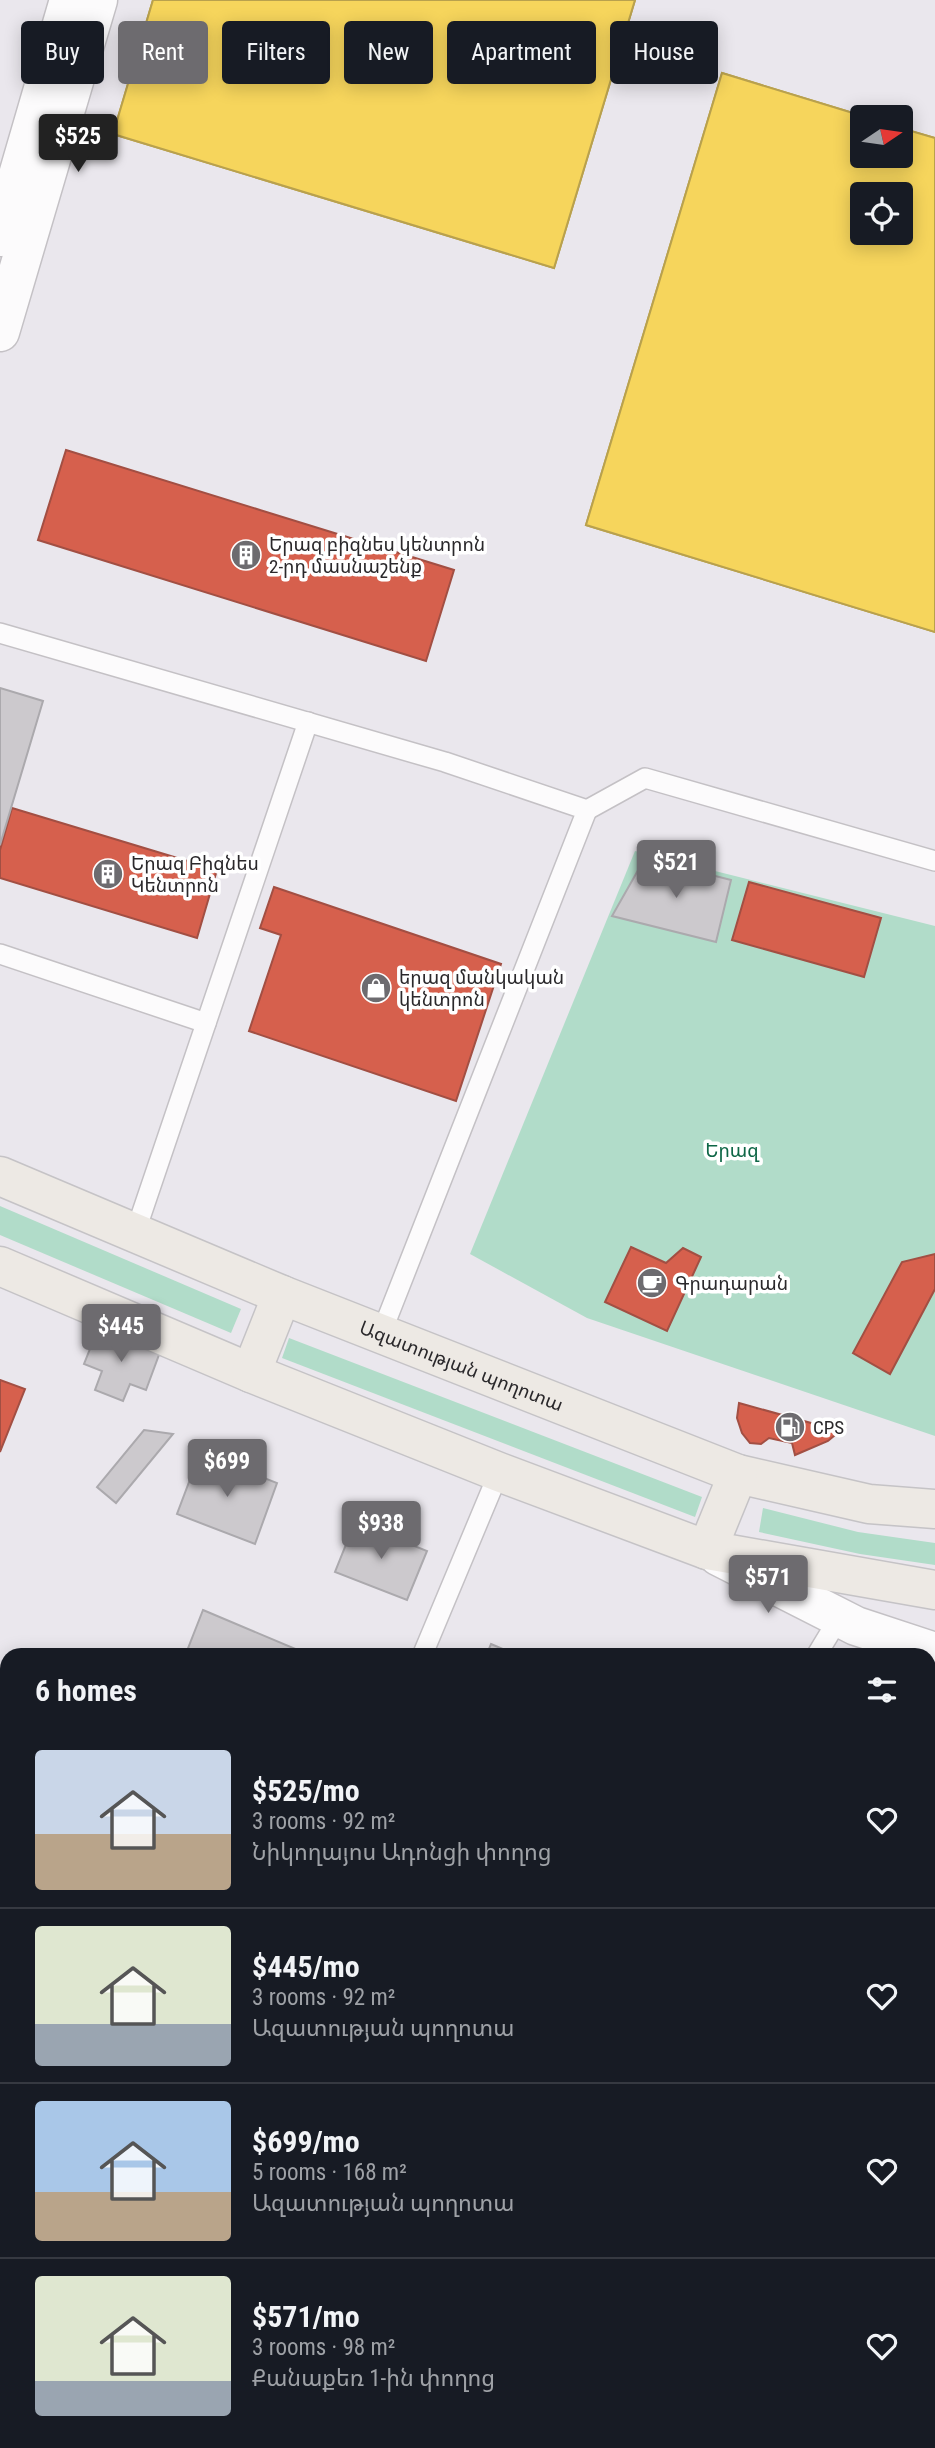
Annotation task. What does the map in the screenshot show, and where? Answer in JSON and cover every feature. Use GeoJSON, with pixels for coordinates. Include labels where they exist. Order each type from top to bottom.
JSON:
{"type":"FeatureCollection","features":[{"type":"Feature","properties":{"kind":"main road","name":"Ազատության պողոտա"},"geometry":{"type":"LineString","coordinates":[[0,1176],[282,1295],[738,1474],[869,1504],[935,1509]]}},
{"type":"Feature","properties":{"kind":"main road"},"geometry":{"type":"LineString","coordinates":[[0,1266],[251,1373],[499,1472],[707,1550],[935,1590]]}},
{"type":"Feature","properties":{"kind":"main road"},"geometry":{"type":"LineString","coordinates":[[251,1373],[282,1295]]}},
{"type":"Feature","properties":{"kind":"main road"},"geometry":{"type":"LineString","coordinates":[[707,1550],[738,1474]]}},
{"type":"Feature","properties":{"kind":"street"},"geometry":{"type":"LineString","coordinates":[[0,237],[69,0]]}},
{"type":"Feature","properties":{"kind":"street"},"geometry":{"type":"LineString","coordinates":[[0,332],[98,0]]}},
{"type":"Feature","properties":{"kind":"street"},"geometry":{"type":"LineString","coordinates":[[707,1550],[847,1622],[923,1648]]}},
{"type":"Feature","properties":{"kind":"street"},"geometry":{"type":"LineString","coordinates":[[847,1622],[881,1648]]}},
{"type":"Feature","properties":{"kind":"lane"},"geometry":{"type":"LineString","coordinates":[[0,633],[445,762],[587,810]]}},
{"type":"Feature","properties":{"kind":"lane"},"geometry":{"type":"LineString","coordinates":[[135,1233],[308,722]]}},
{"type":"Feature","properties":{"kind":"lane"},"geometry":{"type":"LineString","coordinates":[[381,1334],[587,810],[645,778],[935,861]]}},
{"type":"Feature","properties":{"kind":"lane"},"geometry":{"type":"LineString","coordinates":[[0,954],[206,1023]]}},
{"type":"Feature","properties":{"kind":"lane"},"geometry":{"type":"LineString","coordinates":[[425,1648],[499,1472]]}},
{"type":"Feature","properties":{"kind":"lane"},"geometry":{"type":"LineString","coordinates":[[823,1648],[847,1622]]}},
{"type":"Feature","properties":{"kind":"green space","name":"Երազ"},"geometry":{"type":"Polygon","coordinates":[[[635,851],[935,926],[935,1436],[587,1318],[470,1254],[635,851]]]}},
{"type":"Feature","properties":{"kind":"green space"},"geometry":{"type":"Polygon","coordinates":[[[0,1206],[241,1309],[231,1333],[0,1235],[0,1206]]]}},
{"type":"Feature","properties":{"kind":"green space"},"geometry":{"type":"Polygon","coordinates":[[[289,1338],[702,1497],[695,1517],[282,1358],[289,1338]]]}},
{"type":"Feature","properties":{"kind":"green space"},"geometry":{"type":"Polygon","coordinates":[[[763,1508],[858,1532],[935,1543],[935,1565],[860,1554],[759,1532],[763,1508]]]}},
{"type":"Feature","properties":{"kind":"building: Homes"},"geometry":{"type":"Polygon","coordinates":[[[153,0],[235,0],[229,21],[222,21],[222,43],[210,82],[483,170],[510,84],[596,84],[596,21],[530,21],[537,0],[635,0],[629,21],[610,21],[610,83],[554,268],[113,134],[128,84],[208,84],[208,21],[147,21],[153,0]]]}},
{"type":"Feature","properties":{"kind":"building: Homes"},"geometry":{"type":"Polygon","coordinates":[[[153,0],[635,0],[629,21],[610,21],[610,83],[554,268],[113,134],[128,84],[208,84],[208,21],[147,21],[153,0]]]}},
{"type":"Feature","properties":{"kind":"building: Homes"},"geometry":{"type":"Polygon","coordinates":[[[722,73],[850,112],[850,168],[914,168],[914,132],[935,138],[935,241],[913,234],[913,182],[850,182],[850,213],[773,188],[682,474],[935,555],[935,632],[586,525],[722,73]]]}},
{"type":"Feature","properties":{"kind":"building: Homes"},"geometry":{"type":"Polygon","coordinates":[[[722,73],[850,112],[850,168],[914,168],[914,132],[935,138],[935,632],[586,525],[722,73]]]}},
{"type":"Feature","properties":{"kind":"building: Shops","name":"Երազ բիզնես կենտրոն 2-րդ մասնաշենք"},"geometry":{"type":"Polygon","coordinates":[[[66,450],[454,570],[426,661],[38,540],[66,450]]]}},
{"type":"Feature","properties":{"kind":"building: Shops","name":"Երազ Բիզնես Կենտրոն"},"geometry":{"type":"Polygon","coordinates":[[[12,808],[217,870],[197,938],[0,878],[0,850],[12,808]]]}},
{"type":"Feature","properties":{"kind":"building: Shops"},"geometry":{"type":"Polygon","coordinates":[[[749,882],[881,918],[864,977],[732,940],[749,882]]]}},
{"type":"Feature","properties":{"kind":"building: Shops"},"geometry":{"type":"Polygon","coordinates":[[[274,887],[501,964],[456,1101],[249,1031],[281,935],[260,928],[274,887]]]}},
{"type":"Feature","properties":{"kind":"building: Shops","name":"Գրադարան"},"geometry":{"type":"Polygon","coordinates":[[[631,1247],[666,1263],[683,1248],[701,1257],[667,1331],[605,1302],[631,1247]]]}},
{"type":"Feature","properties":{"kind":"building: Shops"},"geometry":{"type":"Polygon","coordinates":[[[935,1254],[935,1289],[890,1374],[853,1353],[902,1262],[935,1254]]]}},
{"type":"Feature","properties":{"kind":"building: Shops"},"geometry":{"type":"Polygon","coordinates":[[[0,1380],[25,1389],[0,1452],[0,1380]]]}},
{"type":"Feature","properties":{"kind":"building: Shops"},"geometry":{"type":"Polygon","coordinates":[[[739,1403],[840,1431],[828,1441],[795,1455],[792,1443],[769,1438],[761,1444],[750,1443],[742,1433],[737,1418],[739,1403]]]}},
{"type":"Feature","properties":{"kind":"building: Other"},"geometry":{"type":"Polygon","coordinates":[[[0,688],[43,701],[0,845],[0,688]]]}},
{"type":"Feature","properties":{"kind":"building: Other"},"geometry":{"type":"Polygon","coordinates":[[[645,858],[731,880],[716,942],[612,916],[645,858]]]}},
{"type":"Feature","properties":{"kind":"building: Other"},"geometry":{"type":"Polygon","coordinates":[[[98,1329],[160,1352],[146,1390],[130,1384],[123,1401],[95,1390],[102,1371],[84,1364],[98,1329]]]}},
{"type":"Feature","properties":{"kind":"building: Other"},"geometry":{"type":"Polygon","coordinates":[[[144,1430],[173,1434],[116,1503],[97,1487],[144,1430]]]}},
{"type":"Feature","properties":{"kind":"building: Other"},"geometry":{"type":"Polygon","coordinates":[[[200,1453],[277,1483],[255,1544],[177,1514],[200,1453]]]}},
{"type":"Feature","properties":{"kind":"building: Other"},"geometry":{"type":"Polygon","coordinates":[[[355,1522],[427,1551],[407,1600],[335,1572],[355,1522]]]}},
{"type":"Feature","properties":{"kind":"building: Other"},"geometry":{"type":"Polygon","coordinates":[[[203,1610],[293,1648],[188,1648],[203,1610]]]}},
{"type":"Feature","properties":{"kind":"place","name":"Երազ բիզնես կենտրոն 2-րդ մասնաշենք"},"geometry":{"type":"Point","coordinates":[246,555]}},
{"type":"Feature","properties":{"kind":"place","name":"Երազ Բիզնես Կենտրոն"},"geometry":{"type":"Point","coordinates":[108,874]}},
{"type":"Feature","properties":{"kind":"place","name":"երազ մանկական կենտրոն"},"geometry":{"type":"Point","coordinates":[376,988]}},
{"type":"Feature","properties":{"kind":"place","name":"Գրադարան"},"geometry":{"type":"Point","coordinates":[652,1283]}},
{"type":"Feature","properties":{"kind":"place","name":"CPS"},"geometry":{"type":"Point","coordinates":[790,1427]}}]}
